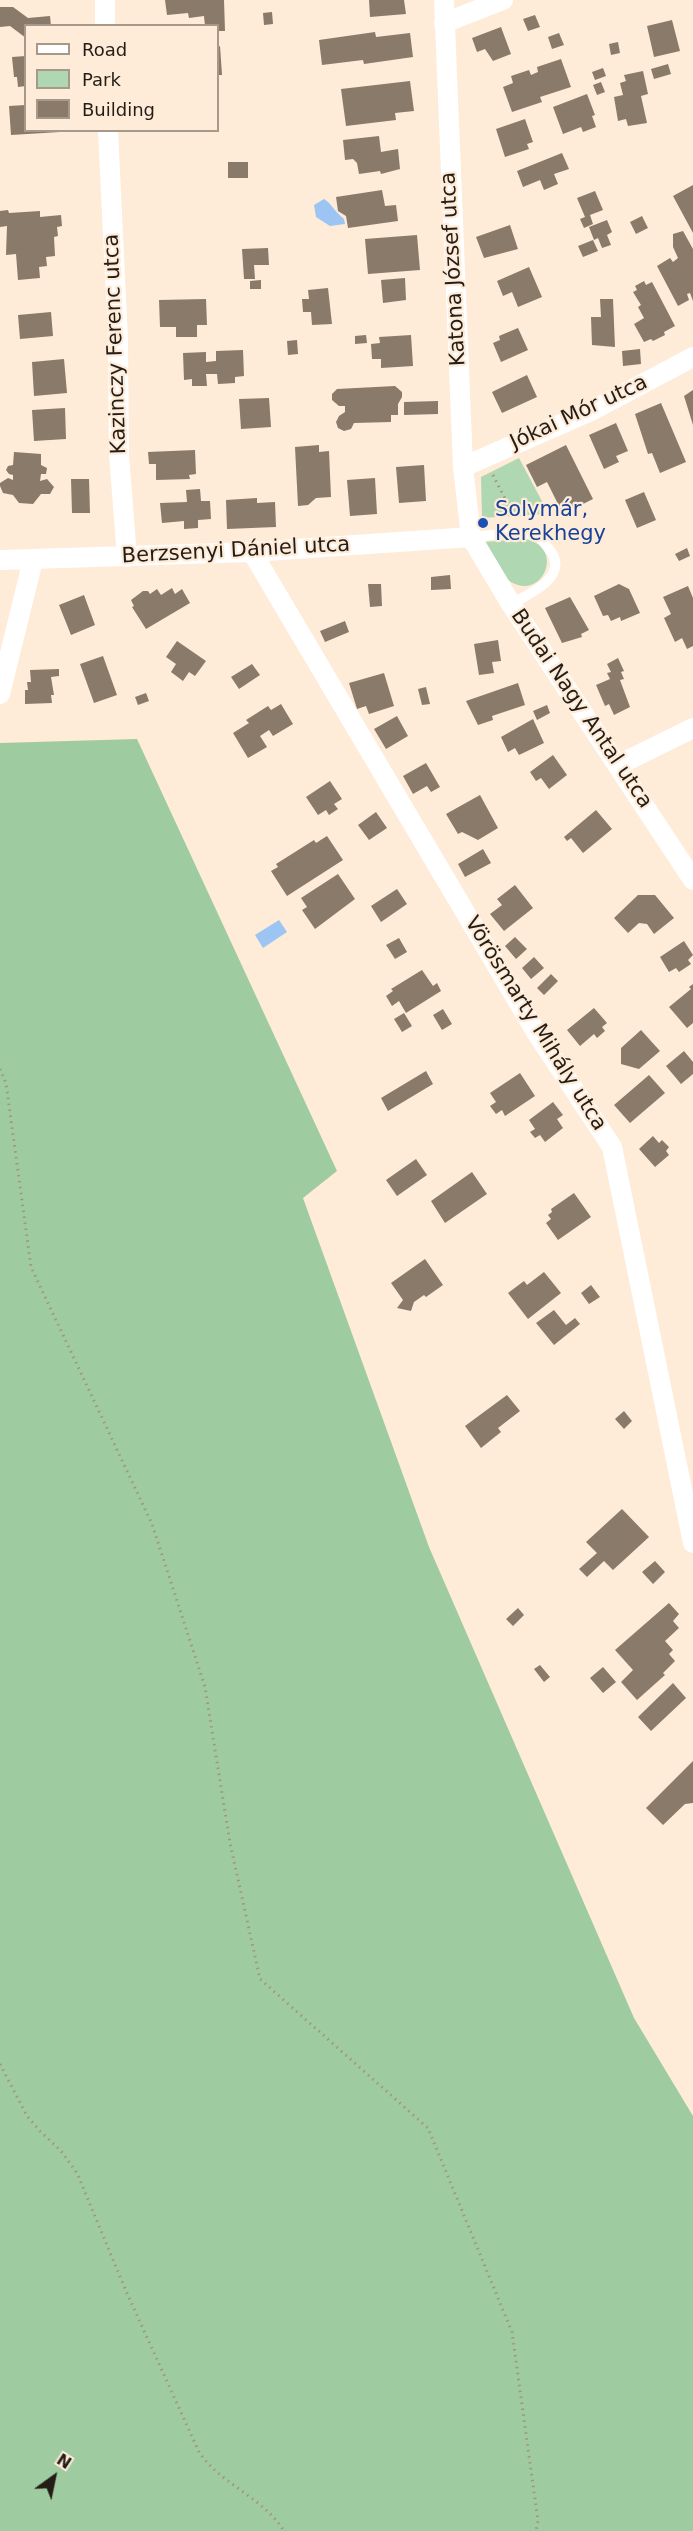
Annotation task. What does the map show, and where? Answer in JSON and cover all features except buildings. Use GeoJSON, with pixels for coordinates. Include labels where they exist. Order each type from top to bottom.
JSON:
{"type":"FeatureCollection","features":[{"type":"Feature","properties":{"kind":"street"},"geometry":{"type":"LineString","coordinates":[[105,0],[105,24]]}},
{"type":"Feature","properties":{"kind":"street","name":"Katona József utca"},"geometry":{"type":"LineString","coordinates":[[444,0],[463,467],[471,537]]}},
{"type":"Feature","properties":{"kind":"street"},"geometry":{"type":"LineString","coordinates":[[444,22],[503,0]]}},
{"type":"Feature","properties":{"kind":"street","name":"Kazinczy Ferenc utca"},"geometry":{"type":"LineString","coordinates":[[108,132],[118,339],[118,455],[127,557]]}},
{"type":"Feature","properties":{"kind":"street","name":"Jókai Mór utca"},"geometry":{"type":"LineString","coordinates":[[463,467],[593,410],[693,357]]}},
{"type":"Feature","properties":{"kind":"street","name":"Berzsenyi Dániel utca"},"geometry":{"type":"LineString","coordinates":[[0,560],[252,552],[471,537]]}},
{"type":"Feature","properties":{"kind":"street","name":"Budai Nagy Antal utca"},"geometry":{"type":"LineString","coordinates":[[471,537],[511,604],[693,880]]}},
{"type":"Feature","properties":{"kind":"street","name":"Vörösmarty Mihály utca"},"geometry":{"type":"LineString","coordinates":[[252,552],[536,1032],[612,1147],[693,1543]]}},
{"type":"Feature","properties":{"kind":"street"},"geometry":{"type":"LineString","coordinates":[[0,694],[33,560]]}},
{"type":"Feature","properties":{"kind":"street"},"geometry":{"type":"LineString","coordinates":[[618,765],[693,728]]}},
{"type":"Feature","properties":{"kind":"lane"},"geometry":{"type":"LineString","coordinates":[[471,537],[527,533],[541,538],[552,553],[555,563],[551,579],[536,592],[511,604]]}},
{"type":"Feature","properties":{"kind":"path"},"geometry":{"type":"LineString","coordinates":[[485,457],[508,505]]}},
{"type":"Feature","properties":{"kind":"path"},"geometry":{"type":"LineString","coordinates":[[0,1069],[6,1083],[31,1267],[152,1524],[205,1687],[230,1843],[260,1979],[428,2128],[512,2332],[538,2521],[536,2531]]}},
{"type":"Feature","properties":{"kind":"path"},"geometry":{"type":"LineString","coordinates":[[0,2064],[27,2116],[61,2151],[77,2173],[126,2291],[199,2452],[210,2466],[268,2510],[284,2531]]}},
{"type":"Feature","properties":{"kind":"green space"},"geometry":{"type":"Polygon","coordinates":[[[519,458],[545,507],[543,514],[482,518],[481,477],[519,458]]]}},
{"type":"Feature","properties":{"kind":"green space"},"geometry":{"type":"Polygon","coordinates":[[[525,539],[537,544],[545,552],[547,561],[540,579],[522,586],[507,579],[485,542],[525,539]]]}},
{"type":"Feature","properties":{"kind":"green space"},"geometry":{"type":"Polygon","coordinates":[[[137,739],[337,1171],[303,1198],[429,1547],[634,2018],[693,2116],[693,2531],[0,2531],[0,743],[137,739]]]}},
{"type":"Feature","properties":{"kind":"water"},"geometry":{"type":"Polygon","coordinates":[[[324,199],[344,219],[345,224],[330,226],[316,217],[314,205],[324,199]]]}},
{"type":"Feature","properties":{"kind":"water"},"geometry":{"type":"Polygon","coordinates":[[[279,920],[287,932],[263,948],[255,935],[279,920]]]}},
{"type":"Feature","properties":{"kind":"place","name":"Solymár, Kerekhegy"},"geometry":{"type":"Point","coordinates":[483,523]}}]}
